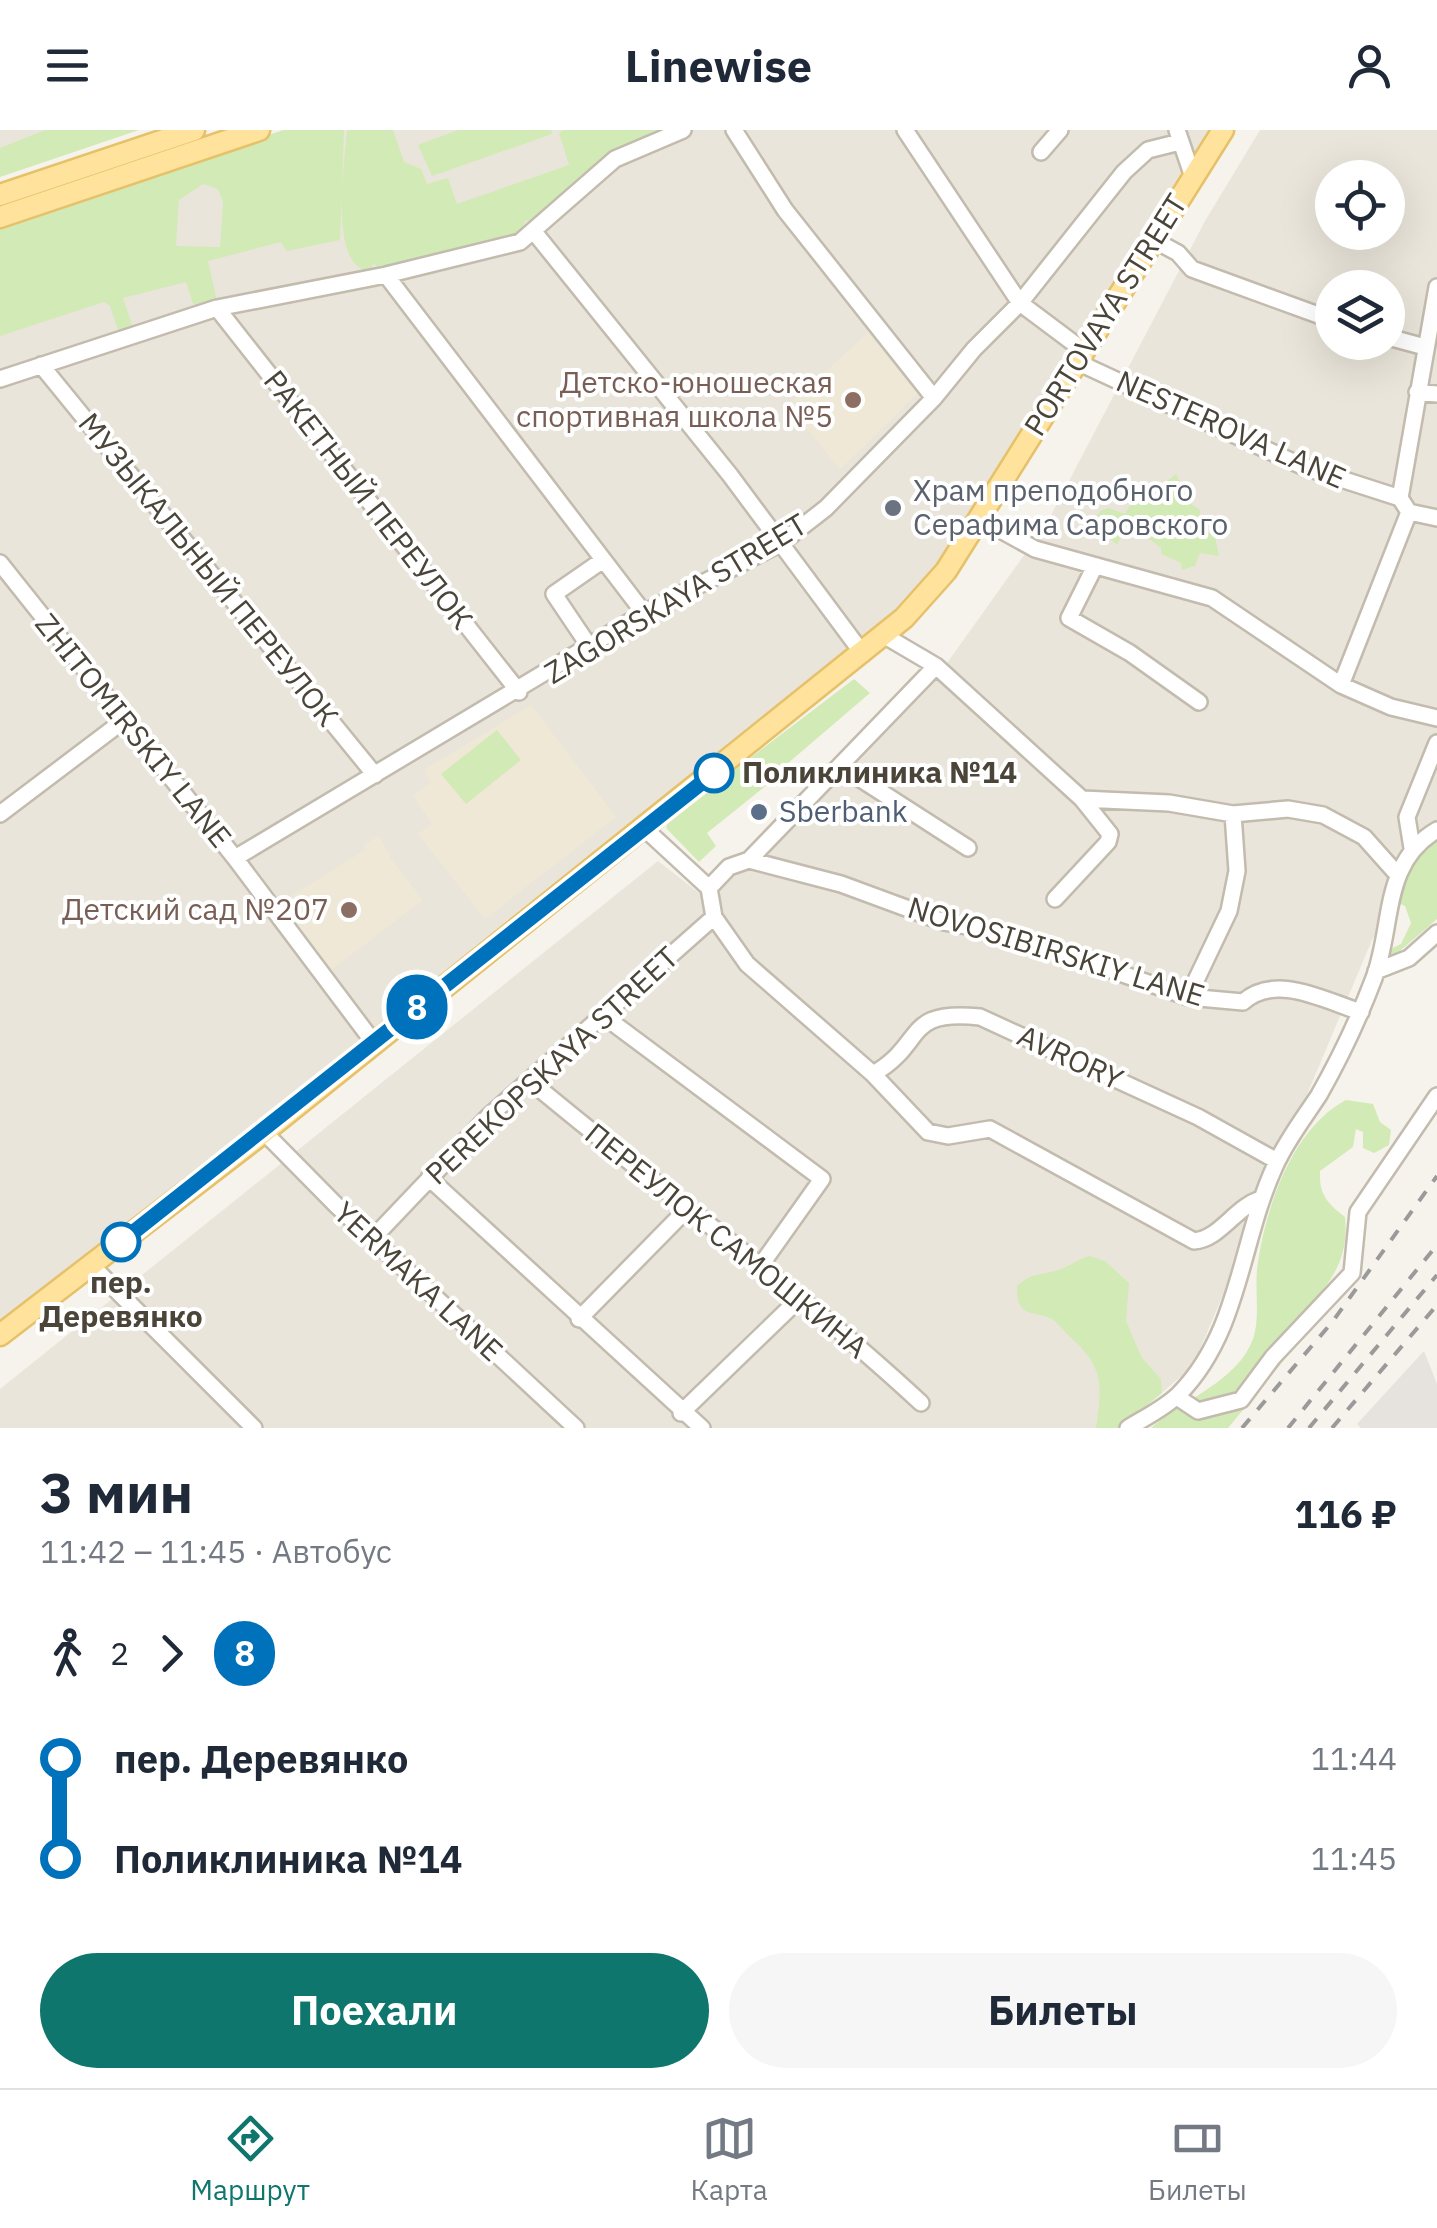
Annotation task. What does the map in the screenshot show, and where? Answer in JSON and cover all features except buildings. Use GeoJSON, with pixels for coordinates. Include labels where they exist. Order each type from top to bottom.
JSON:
{"type":"FeatureCollection","features":[{"type":"Feature","properties":{"kind":"main road"},"geometry":{"type":"LineString","coordinates":[[0,196],[194,130]]}},
{"type":"Feature","properties":{"kind":"main road"},"geometry":{"type":"LineString","coordinates":[[0,217],[259,130]]}},
{"type":"Feature","properties":{"kind":"main road","name":"PORTOVAYA STREET"},"geometry":{"type":"LineString","coordinates":[[0,1335],[264,1132],[885,636],[946,571],[1223,130]]}},
{"type":"Feature","properties":{"kind":"street"},"geometry":{"type":"LineString","coordinates":[[0,379],[217,308],[386,275],[520,242],[614,159],[683,130]]}},
{"type":"Feature","properties":{"kind":"street"},"geometry":{"type":"LineString","coordinates":[[734,130],[785,210],[934,398]]}},
{"type":"Feature","properties":{"kind":"street","name":"NESTEROVA LANE"},"geometry":{"type":"LineString","coordinates":[[905,130],[1020,303],[1081,356],[1304,467],[1437,518]]}},
{"type":"Feature","properties":{"kind":"street"},"geometry":{"type":"LineString","coordinates":[[1040,152],[1060,130]]}},
{"type":"Feature","properties":{"kind":"street"},"geometry":{"type":"LineString","coordinates":[[1179,136],[1193,176]]}},
{"type":"Feature","properties":{"kind":"street","name":"ZAGORSKAYA STREET"},"geometry":{"type":"LineString","coordinates":[[235,858],[644,614],[781,543],[826,508],[934,398],[974,348],[1020,303],[1124,172],[1148,150],[1179,136]]}},
{"type":"Feature","properties":{"kind":"street"},"geometry":{"type":"LineString","coordinates":[[534,232],[781,543],[863,654]]}},
{"type":"Feature","properties":{"kind":"street"},"geometry":{"type":"LineString","coordinates":[[1154,240],[1166,244],[1192,270],[1315,314]]}},
{"type":"Feature","properties":{"kind":"street"},"geometry":{"type":"LineString","coordinates":[[386,275],[644,614]]}},
{"type":"Feature","properties":{"kind":"street"},"geometry":{"type":"LineString","coordinates":[[1341,685],[1404,505],[1417,392],[1437,288]]}},
{"type":"Feature","properties":{"kind":"street","name":"РАКЕТНЫЙ ПЕРЕУЛОК"},"geometry":{"type":"LineString","coordinates":[[217,308],[519,692]]}},
{"type":"Feature","properties":{"kind":"street"},"geometry":{"type":"LineString","coordinates":[[1405,342],[1425,347]]}},
{"type":"Feature","properties":{"kind":"street","name":"МУЗЫКАЛЬНЫЙ ПЕРЕУЛОК"},"geometry":{"type":"LineString","coordinates":[[40,365],[374,775]]}},
{"type":"Feature","properties":{"kind":"street"},"geometry":{"type":"LineString","coordinates":[[1417,392],[1437,394]]}},
{"type":"Feature","properties":{"kind":"street"},"geometry":{"type":"LineString","coordinates":[[980,518],[1035,549],[1212,598],[1341,685],[1391,706],[1437,718]]}},
{"type":"Feature","properties":{"kind":"street"},"geometry":{"type":"LineString","coordinates":[[589,646],[554,594],[603,560]]}},
{"type":"Feature","properties":{"kind":"street","name":"ZHITOMIRSKIY LANE"},"geometry":{"type":"LineString","coordinates":[[0,562],[122,721],[235,858],[374,1044]]}},
{"type":"Feature","properties":{"kind":"street"},"geometry":{"type":"LineString","coordinates":[[1095,566],[1092,582],[1069,618],[1130,653],[1199,702]]}},
{"type":"Feature","properties":{"kind":"street"},"geometry":{"type":"LineString","coordinates":[[885,636],[936,666],[1082,799],[1110,834],[1108,842],[1055,899]]}},
{"type":"Feature","properties":{"kind":"street"},"geometry":{"type":"LineString","coordinates":[[710,888],[729,866],[749,860],[842,768],[936,666]]}},
{"type":"Feature","properties":{"kind":"street"},"geometry":{"type":"LineString","coordinates":[[0,814],[122,721]]}},
{"type":"Feature","properties":{"kind":"street"},"geometry":{"type":"LineString","coordinates":[[1412,848],[1407,817],[1437,743]]}},
{"type":"Feature","properties":{"kind":"street"},"geometry":{"type":"LineString","coordinates":[[842,768],[968,848]]}},
{"type":"Feature","properties":{"kind":"street"},"geometry":{"type":"LineString","coordinates":[[1082,799],[1169,802],[1233,814],[1288,809],[1323,814],[1364,837],[1397,874]]}},
{"type":"Feature","properties":{"kind":"street"},"geometry":{"type":"LineString","coordinates":[[1188,997],[1228,911],[1237,871],[1233,814]]}},
{"type":"Feature","properties":{"kind":"street"},"geometry":{"type":"LineString","coordinates":[[644,828],[710,888],[714,917],[746,964],[873,1074],[928,1132],[948,1136],[990,1129],[1194,1242],[1205,1240],[1246,1204],[1261,1199]]}},
{"type":"Feature","properties":{"kind":"street"},"geometry":{"type":"LineString","coordinates":[[1128,1428],[1177,1397],[1209,1358],[1225,1327],[1261,1199],[1277,1161],[1321,1091],[1376,971],[1397,874],[1412,848],[1437,830]]}},
{"type":"Feature","properties":{"kind":"street","name":"NOVOSIBIRSKIY LANE"},"geometry":{"type":"LineString","coordinates":[[749,860],[841,884],[944,922],[1006,933],[1188,997],[1243,1002],[1257,990],[1282,987],[1360,1012]]}},
{"type":"Feature","properties":{"kind":"street","name":"PEREKOPSKAYA STREET"},"geometry":{"type":"LineString","coordinates":[[372,1239],[529,1080],[714,917]]}},
{"type":"Feature","properties":{"kind":"street"},"geometry":{"type":"LineString","coordinates":[[1376,971],[1409,958],[1437,933]]}},
{"type":"Feature","properties":{"kind":"street","name":"AVRORY"},"geometry":{"type":"LineString","coordinates":[[873,1074],[887,1066],[926,1019],[946,1014],[980,1017],[1198,1117],[1277,1161]]}},
{"type":"Feature","properties":{"kind":"street"},"geometry":{"type":"LineString","coordinates":[[605,1017],[822,1179],[762,1265]]}},
{"type":"Feature","properties":{"kind":"street","name":"ПЕРЕУЛОК САМОШКИНА"},"geometry":{"type":"LineString","coordinates":[[529,1080],[762,1265],[921,1403]]}},
{"type":"Feature","properties":{"kind":"street"},"geometry":{"type":"LineString","coordinates":[[1177,1397],[1198,1411],[1241,1400],[1273,1358],[1352,1273],[1358,1212],[1437,1096]]}},
{"type":"Feature","properties":{"kind":"street","name":"YERMAKA LANE"},"geometry":{"type":"LineString","coordinates":[[264,1132],[566,1425]]}},
{"type":"Feature","properties":{"kind":"street"},"geometry":{"type":"LineString","coordinates":[[429,1178],[681,1413],[702,1428]]}},
{"type":"Feature","properties":{"kind":"street"},"geometry":{"type":"LineString","coordinates":[[579,1319],[688,1208]]}},
{"type":"Feature","properties":{"kind":"street"},"geometry":{"type":"LineString","coordinates":[[91,1265],[254,1428]]}},
{"type":"Feature","properties":{"kind":"street"},"geometry":{"type":"LineString","coordinates":[[681,1413],[800,1298]]}},
{"type":"Feature","properties":{"kind":"shaded area"},"geometry":{"type":"Polygon","coordinates":[[[0,130],[60,130],[0,152],[0,130]]]}},
{"type":"Feature","properties":{"kind":"shaded area"},"geometry":{"type":"Polygon","coordinates":[[[311,130],[1220,130],[935,596],[880,651],[0,1336],[0,226],[311,130]]]}},
{"type":"Feature","properties":{"kind":"shaded area"},"geometry":{"type":"Polygon","coordinates":[[[1260,130],[1437,130],[1437,832],[1372,940],[1193,1366],[1121,1428],[0,1428],[0,1389],[658,861],[708,900],[947,663],[1047,523],[1205,221],[1260,130]]]}},
{"type":"Feature","properties":{"kind":"shaded area","name":"Детско-юношеская спортивная школа №5"},"geometry":{"type":"Polygon","coordinates":[[[868,333],[917,394],[840,469],[788,406],[868,333]]]}},
{"type":"Feature","properties":{"kind":"shaded area"},"geometry":{"type":"Polygon","coordinates":[[[531,705],[616,817],[485,919],[418,834],[432,824],[413,795],[431,783],[424,770],[531,705]]]}},
{"type":"Feature","properties":{"kind":"shaded area","name":"Детский сад №207"},"geometry":{"type":"Polygon","coordinates":[[[379,836],[393,862],[423,900],[331,970],[282,902],[365,850],[364,845],[379,836]]]}},
{"type":"Feature","properties":{"kind":"shaded area"},"geometry":{"type":"Polygon","coordinates":[[[1424,1351],[1437,1384],[1437,1428],[1361,1428],[1357,1424],[1424,1351]]]}},
{"type":"Feature","properties":{"kind":"green space"},"geometry":{"type":"Polygon","coordinates":[[[45,130],[139,130],[0,177],[0,148],[45,130]]]}},
{"type":"Feature","properties":{"kind":"green space"},"geometry":{"type":"Polygon","coordinates":[[[283,130],[344,130],[340,240],[287,251],[281,242],[208,261],[217,301],[193,304],[186,282],[123,298],[133,328],[119,333],[110,306],[104,302],[0,336],[0,229],[283,130]],[[203,184],[179,200],[176,246],[220,247],[223,202],[218,189],[203,184]]]}},
{"type":"Feature","properties":{"kind":"green space"},"geometry":{"type":"Polygon","coordinates":[[[347,130],[393,130],[404,162],[421,169],[427,184],[448,178],[457,204],[569,165],[559,133],[563,130],[676,130],[613,157],[534,221],[525,221],[520,237],[383,272],[373,263],[371,272],[357,266],[348,253],[344,234],[342,188],[347,130]]]}},
{"type":"Feature","properties":{"kind":"green space"},"geometry":{"type":"Polygon","coordinates":[[[458,130],[551,130],[552,134],[432,176],[418,145],[458,130]]]}},
{"type":"Feature","properties":{"kind":"green space"},"geometry":{"type":"Polygon","coordinates":[[[1176,474],[1188,502],[1200,510],[1199,528],[1215,536],[1219,556],[1200,553],[1195,566],[1182,570],[1181,563],[1161,554],[1161,548],[1151,540],[1123,533],[1117,545],[1093,523],[1100,511],[1108,508],[1125,514],[1133,500],[1143,497],[1157,502],[1156,490],[1176,474]]]}},
{"type":"Feature","properties":{"kind":"green space"},"geometry":{"type":"Polygon","coordinates":[[[854,679],[870,693],[787,764],[768,771],[773,780],[707,833],[716,846],[699,862],[666,828],[669,820],[854,679]]]}},
{"type":"Feature","properties":{"kind":"green space"},"geometry":{"type":"Polygon","coordinates":[[[497,730],[521,760],[466,804],[441,774],[497,730]]]}},
{"type":"Feature","properties":{"kind":"green space"},"geometry":{"type":"Polygon","coordinates":[[[1437,836],[1437,919],[1388,961],[1384,952],[1401,944],[1411,923],[1405,906],[1396,902],[1402,882],[1415,857],[1437,836]]]}},
{"type":"Feature","properties":{"kind":"green space"},"geometry":{"type":"Polygon","coordinates":[[[1346,1100],[1373,1104],[1380,1122],[1391,1130],[1389,1145],[1374,1153],[1363,1148],[1363,1132],[1356,1129],[1353,1147],[1320,1171],[1325,1198],[1345,1217],[1343,1250],[1324,1288],[1293,1324],[1294,1348],[1228,1428],[1151,1428],[1222,1378],[1245,1354],[1255,1331],[1257,1270],[1274,1198],[1310,1131],[1346,1100]]]}},
{"type":"Feature","properties":{"kind":"green space"},"geometry":{"type":"Polygon","coordinates":[[[1090,1256],[1105,1261],[1129,1283],[1126,1321],[1142,1358],[1161,1379],[1162,1393],[1118,1428],[1096,1428],[1098,1376],[1089,1357],[1054,1320],[1022,1308],[1017,1296],[1017,1286],[1027,1278],[1062,1269],[1090,1256]]]}},
{"type":"Feature","properties":{"kind":"railway"},"geometry":{"type":"LineString","coordinates":[[1242,1428],[1333,1321],[1437,1176]]}},
{"type":"Feature","properties":{"kind":"railway"},"geometry":{"type":"LineString","coordinates":[[1288,1428],[1437,1245]]}},
{"type":"Feature","properties":{"kind":"railway"},"geometry":{"type":"LineString","coordinates":[[1309,1428],[1437,1275]]}},
{"type":"Feature","properties":{"kind":"railway"},"geometry":{"type":"LineString","coordinates":[[1332,1428],[1437,1305]]}},
{"type":"Feature","properties":{"kind":"bus line","name":"8"},"geometry":{"type":"LineString","coordinates":[[121,1242],[714,773]]}},
{"type":"Feature","properties":{"kind":"place","name":"Детско-юношеская спортивная школа №5"},"geometry":{"type":"Point","coordinates":[853,400]}},
{"type":"Feature","properties":{"kind":"place","name":"Храм преподобного Серафима Саровского"},"geometry":{"type":"Point","coordinates":[893,508]}},
{"type":"Feature","properties":{"kind":"place","name":"Поликлиника №14"},"geometry":{"type":"Point","coordinates":[714,773]}},
{"type":"Feature","properties":{"kind":"place","name":"Sberbank"},"geometry":{"type":"Point","coordinates":[759,812]}},
{"type":"Feature","properties":{"kind":"place","name":"Детский сад №207"},"geometry":{"type":"Point","coordinates":[349,910]}},
{"type":"Feature","properties":{"kind":"place","name":"пер. Деревянко"},"geometry":{"type":"Point","coordinates":[121,1242]}}]}
